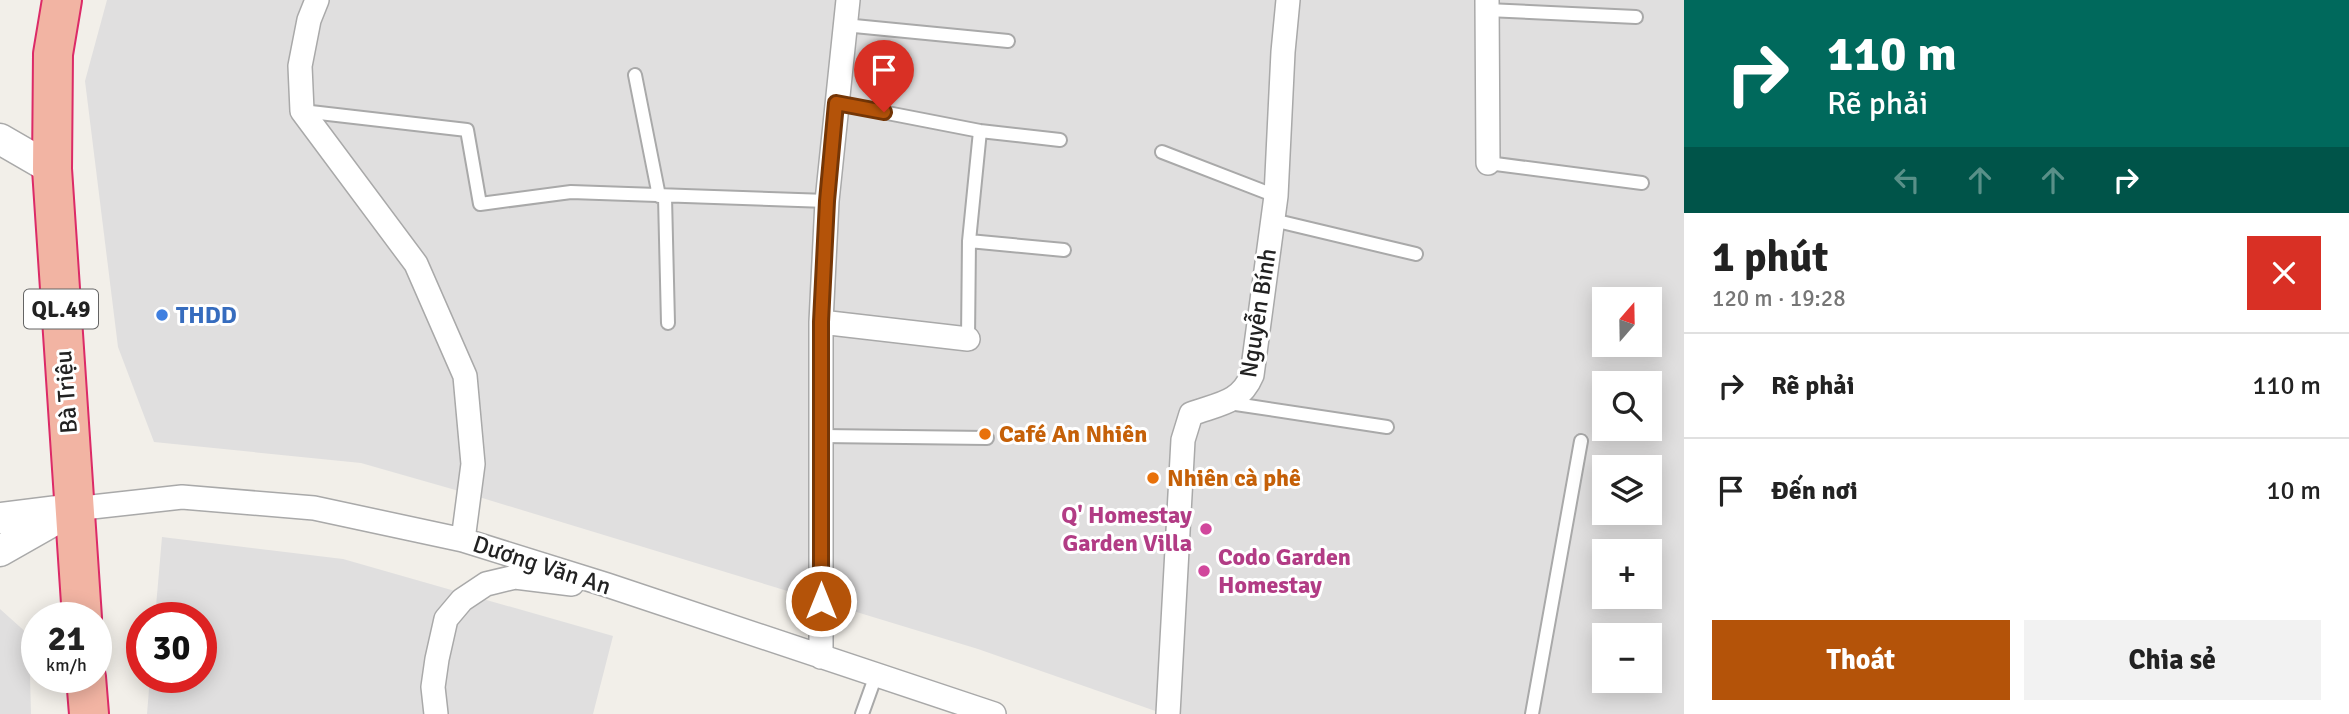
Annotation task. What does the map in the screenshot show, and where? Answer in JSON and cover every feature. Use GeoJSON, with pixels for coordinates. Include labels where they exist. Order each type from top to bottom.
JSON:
{"type":"FeatureCollection","features":[{"type":"Feature","properties":{"kind":"highway","name":"Bà Triệu"},"geometry":{"type":"LineString","coordinates":[[62,0],[53,54],[52,169],[81,602]]}},
{"type":"Feature","properties":{"kind":"highway"},"geometry":{"type":"LineString","coordinates":[[87,693],[89,714]]}},
{"type":"Feature","properties":{"kind":"street"},"geometry":{"type":"LineString","coordinates":[[317,0],[309,20],[300,66],[302,111],[416,264],[466,376],[473,464],[463,540]]}},
{"type":"Feature","properties":{"kind":"street"},"geometry":{"type":"LineString","coordinates":[[821,657],[821,322],[827,201],[848,0]]}},
{"type":"Feature","properties":{"kind":"street","name":"Nguyễn Bính"},"geometry":{"type":"LineString","coordinates":[[1168,714],[1183,440],[1191,414],[1228,403],[1248,387],[1252,375],[1276,196],[1288,0]]}},
{"type":"Feature","properties":{"kind":"street"},"geometry":{"type":"LineString","coordinates":[[1487,5],[1488,163]]}},
{"type":"Feature","properties":{"kind":"street"},"geometry":{"type":"LineString","coordinates":[[0,139],[52,169]]}},
{"type":"Feature","properties":{"kind":"street"},"geometry":{"type":"LineString","coordinates":[[821,322],[968,339]]}},
{"type":"Feature","properties":{"kind":"street","name":"Dương Văn An"},"geometry":{"type":"LineString","coordinates":[[74,509],[181,497],[314,508],[463,540],[994,714]]}},
{"type":"Feature","properties":{"kind":"street"},"geometry":{"type":"LineString","coordinates":[[0,518],[74,509]]}},
{"type":"Feature","properties":{"kind":"street"},"geometry":{"type":"LineString","coordinates":[[0,551],[74,509]]}},
{"type":"Feature","properties":{"kind":"street"},"geometry":{"type":"LineString","coordinates":[[436,714],[433,687],[437,659],[446,620],[462,600],[486,584],[515,577],[553,583],[607,585]]}},
{"type":"Feature","properties":{"kind":"lane"},"geometry":{"type":"LineString","coordinates":[[1487,5],[1636,17]]}},
{"type":"Feature","properties":{"kind":"lane"},"geometry":{"type":"LineString","coordinates":[[844,25],[1008,41]]}},
{"type":"Feature","properties":{"kind":"lane"},"geometry":{"type":"LineString","coordinates":[[635,75],[662,197],[668,323]]}},
{"type":"Feature","properties":{"kind":"lane"},"geometry":{"type":"LineString","coordinates":[[836,103],[980,131],[1060,140]]}},
{"type":"Feature","properties":{"kind":"lane"},"geometry":{"type":"LineString","coordinates":[[302,111],[467,130],[480,204],[571,192],[827,201]]}},
{"type":"Feature","properties":{"kind":"lane"},"geometry":{"type":"LineString","coordinates":[[968,339],[969,241],[980,131]]}},
{"type":"Feature","properties":{"kind":"lane"},"geometry":{"type":"LineString","coordinates":[[1162,152],[1276,196]]}},
{"type":"Feature","properties":{"kind":"lane"},"geometry":{"type":"LineString","coordinates":[[1488,163],[1642,183]]}},
{"type":"Feature","properties":{"kind":"lane"},"geometry":{"type":"LineString","coordinates":[[1273,220],[1416,254]]}},
{"type":"Feature","properties":{"kind":"lane"},"geometry":{"type":"LineString","coordinates":[[969,241],[1064,250]]}},
{"type":"Feature","properties":{"kind":"lane"},"geometry":{"type":"LineString","coordinates":[[1228,403],[1387,427]]}},
{"type":"Feature","properties":{"kind":"lane"},"geometry":{"type":"LineString","coordinates":[[822,436],[987,438]]}},
{"type":"Feature","properties":{"kind":"lane"},"geometry":{"type":"LineString","coordinates":[[1532,714],[1581,442]]}},
{"type":"Feature","properties":{"kind":"lane"},"geometry":{"type":"LineString","coordinates":[[862,714],[876,675]]}},
{"type":"Feature","properties":{"kind":"shaded area"},"geometry":{"type":"Polygon","coordinates":[[[107,0],[1684,0],[1684,714],[1164,714],[978,649],[361,463],[154,442],[118,347],[85,81],[107,0]]]}},
{"type":"Feature","properties":{"kind":"shaded area"},"geometry":{"type":"Polygon","coordinates":[[[162,537],[343,559],[613,636],[593,714],[147,714],[149,693],[217,693],[217,602],[156,602],[162,537]]]}},
{"type":"Feature","properties":{"kind":"shaded area"},"geometry":{"type":"Polygon","coordinates":[[[0,609],[21,628],[21,693],[30,693],[31,714],[0,714],[0,609]]]}},
{"type":"Feature","properties":{"kind":"place","name":"THDD"},"geometry":{"type":"Point","coordinates":[162,315]}},
{"type":"Feature","properties":{"kind":"place","name":"Café An Nhiên"},"geometry":{"type":"Point","coordinates":[985,434]}},
{"type":"Feature","properties":{"kind":"place","name":"Nhiên cà phê"},"geometry":{"type":"Point","coordinates":[1153,478]}},
{"type":"Feature","properties":{"kind":"place","name":"Q' Homestay Garden Villa"},"geometry":{"type":"Point","coordinates":[1206,529]}},
{"type":"Feature","properties":{"kind":"place","name":"Codo Garden Homestay"},"geometry":{"type":"Point","coordinates":[1204,571]}},
{"type":"Feature","properties":{"kind":"route"},"geometry":{"type":"LineString","coordinates":[[821,601],[821,322],[827,201],[836,103],[884,112]]}}]}
